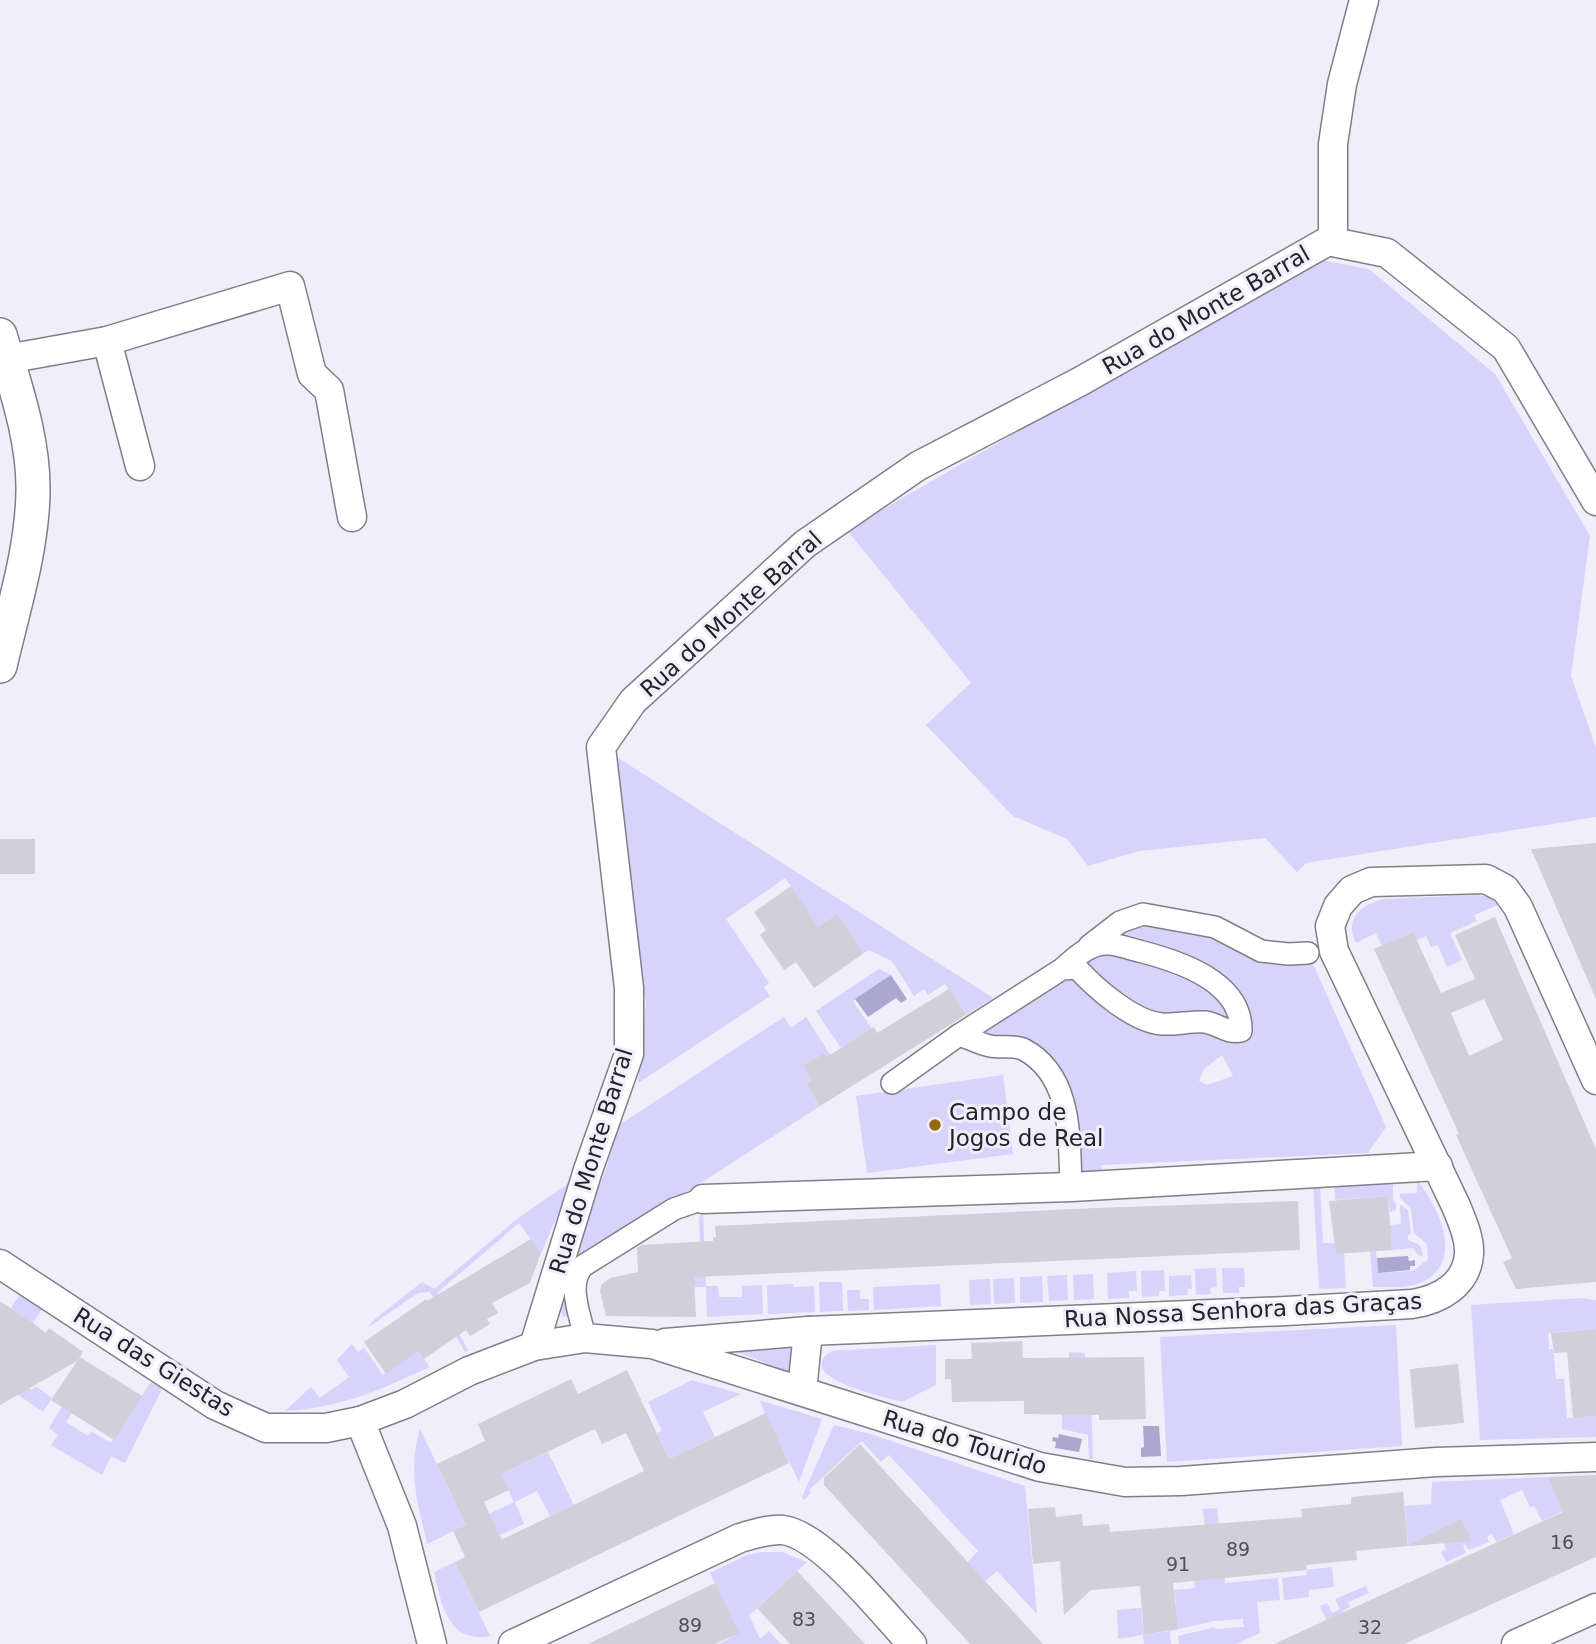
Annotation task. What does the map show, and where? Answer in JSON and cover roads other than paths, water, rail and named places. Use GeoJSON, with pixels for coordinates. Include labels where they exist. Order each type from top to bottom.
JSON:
{"type":"FeatureCollection","features":[{"type":"Feature","properties":{"kind":"street"},"geometry":{"type":"LineString","coordinates":[[1333,242],[1333,144],[1342,84],[1364,0]]}},
{"type":"Feature","properties":{"kind":"street","name":"Rua do Monte Barral"},"geometry":{"type":"LineString","coordinates":[[534,1346],[588,1170],[629,1054],[629,988],[601,747],[633,701],[805,544],[918,466],[1081,381],[1328,241],[1387,253],[1506,348],[1596,501]]}},
{"type":"Feature","properties":{"kind":"street"},"geometry":{"type":"LineString","coordinates":[[0,666],[30,536],[33,491],[28,439],[4,347],[107,341],[290,286],[312,374],[329,390],[352,517]]}},
{"type":"Feature","properties":{"kind":"street"},"geometry":{"type":"LineString","coordinates":[[107,341],[140,466]]}},
{"type":"Feature","properties":{"kind":"street","name":"Rua Nossa Senhora das Graças"},"geometry":{"type":"LineString","coordinates":[[652,1344],[808,1331],[1286,1311],[1426,1302],[1446,1294],[1466,1268],[1469,1254],[1467,1238],[1438,1166],[1334,951],[1330,926],[1338,906],[1352,890],[1371,882],[1486,879],[1505,889],[1518,906],[1596,1080]]}},
{"type":"Feature","properties":{"kind":"street"},"geometry":{"type":"LineString","coordinates":[[892,1083],[959,1035],[1062,969],[1120,922],[1143,914],[1215,927],[1261,951],[1308,953]]}},
{"type":"Feature","properties":{"kind":"street"},"geometry":{"type":"LineString","coordinates":[[1062,969],[1077,968],[1092,984],[1129,1012],[1159,1024],[1205,1022],[1216,1024],[1232,1033],[1241,1031],[1241,1020],[1231,999],[1220,986],[1185,964],[1107,944],[1085,950]]}},
{"type":"Feature","properties":{"kind":"street"},"geometry":{"type":"LineString","coordinates":[[959,1035],[990,1046],[1021,1048],[1044,1065],[1059,1089],[1068,1119],[1070,1187]]}},
{"type":"Feature","properties":{"kind":"street"},"geometry":{"type":"LineString","coordinates":[[585,1338],[574,1285],[577,1273],[583,1266],[674,1209],[703,1199],[1070,1187],[1438,1166]]}},
{"type":"Feature","properties":{"kind":"street","name":"Rua das Giestas"},"geometry":{"type":"LineString","coordinates":[[0,1264],[215,1405],[266,1428],[326,1428],[360,1421]]}},
{"type":"Feature","properties":{"kind":"street"},"geometry":{"type":"LineString","coordinates":[[802,1391],[808,1331]]}},
{"type":"Feature","properties":{"kind":"street","name":"Rua do Tourido"},"geometry":{"type":"LineString","coordinates":[[360,1421],[405,1404],[469,1371],[534,1346],[585,1338],[652,1344],[1040,1467],[1125,1482],[1181,1481],[1436,1462],[1596,1457]]}},
{"type":"Feature","properties":{"kind":"street"},"geometry":{"type":"LineString","coordinates":[[360,1421],[402,1526],[432,1644]]}},
{"type":"Feature","properties":{"kind":"street"},"geometry":{"type":"LineString","coordinates":[[513,1644],[740,1538],[760,1532],[783,1530],[805,1538],[832,1558],[912,1644]]}},
{"type":"Feature","properties":{"kind":"street"},"geometry":{"type":"LineString","coordinates":[[1516,1644],[1596,1608]]}},
{"type":"Feature","properties":{"kind":"place","name":"Campo de Jogos de Real"},"geometry":{"type":"Point","coordinates":[935,1125]}}]}
